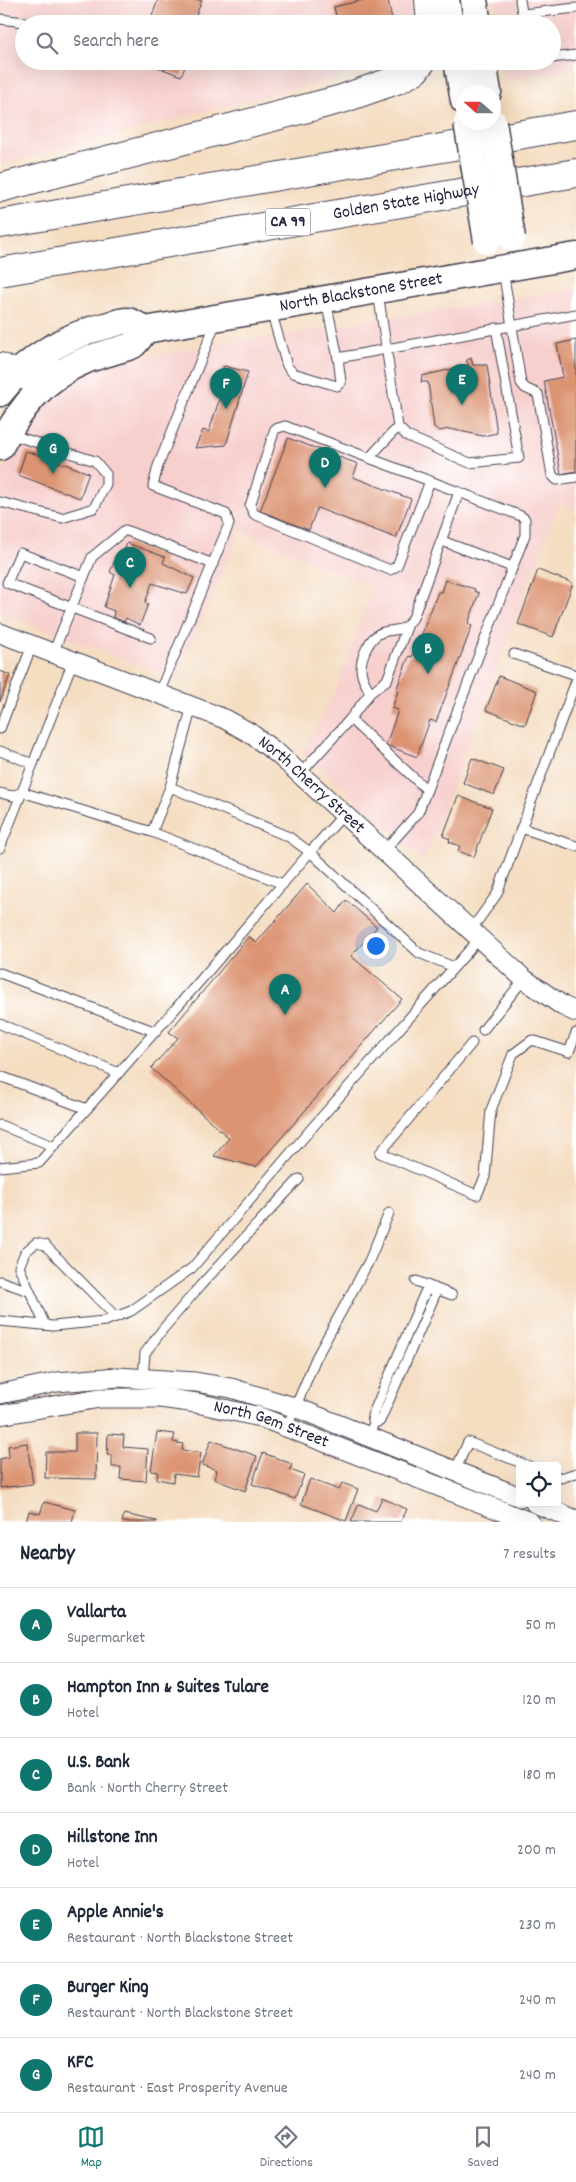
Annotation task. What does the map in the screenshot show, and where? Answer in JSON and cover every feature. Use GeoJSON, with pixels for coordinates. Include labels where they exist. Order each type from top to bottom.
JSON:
{"type":"FeatureCollection","features":[{"type":"Feature","properties":{"kind":"highway"},"geometry":{"type":"LineString","coordinates":[[429,0],[430,15]]}},
{"type":"Feature","properties":{"kind":"highway"},"geometry":{"type":"LineString","coordinates":[[0,188],[342,99],[399,79],[415,70]]}},
{"type":"Feature","properties":{"kind":"highway"},"geometry":{"type":"LineString","coordinates":[[0,224],[576,125]]}},
{"type":"Feature","properties":{"kind":"highway","name":"Golden State Highway"},"geometry":{"type":"LineString","coordinates":[[0,272],[576,173]]}},
{"type":"Feature","properties":{"kind":"highway"},"geometry":{"type":"LineString","coordinates":[[5,378],[29,378],[60,373]]}},
{"type":"Feature","properties":{"kind":"main road"},"geometry":{"type":"LineString","coordinates":[[446,0],[448,15]]}},
{"type":"Feature","properties":{"kind":"main road"},"geometry":{"type":"LineString","coordinates":[[474,0],[476,15]]}},
{"type":"Feature","properties":{"kind":"main road"},"geometry":{"type":"LineString","coordinates":[[461,70],[470,85]]}},
{"type":"Feature","properties":{"kind":"main road"},"geometry":{"type":"LineString","coordinates":[[477,85],[481,70]]}},
{"type":"Feature","properties":{"kind":"main road"},"geometry":{"type":"LineString","coordinates":[[468,130],[487,241],[503,268]]}},
{"type":"Feature","properties":{"kind":"main road"},"geometry":{"type":"LineString","coordinates":[[494,130],[512,238],[503,268]]}},
{"type":"Feature","properties":{"kind":"main road","name":"North Blackstone Street"},"geometry":{"type":"LineString","coordinates":[[5,378],[68,338],[89,330],[127,321],[145,330],[576,256]]}},
{"type":"Feature","properties":{"kind":"main road"},"geometry":{"type":"LineString","coordinates":[[4,440],[29,400],[60,373],[98,355],[132,346],[145,330]]}},
{"type":"Feature","properties":{"kind":"street","name":"North Cherry Street"},"geometry":{"type":"LineString","coordinates":[[0,633],[225,719],[250,733],[278,754],[524,979],[563,1006],[576,1012]]}},
{"type":"Feature","properties":{"kind":"street","name":"North Gem Street"},"geometry":{"type":"LineString","coordinates":[[0,1394],[57,1382],[82,1379],[143,1378],[195,1382],[231,1388],[371,1430],[455,1471],[516,1495]]}},
{"type":"Feature","properties":{"kind":"street","name":"North Gem Street"},"geometry":{"type":"LineString","coordinates":[[0,1415],[100,1398],[160,1398],[230,1410],[260,1417],[288,1427],[530,1522]]}},
{"type":"Feature","properties":{"kind":"street"},"geometry":{"type":"LineString","coordinates":[[545,1507],[576,1520]]}},
{"type":"Feature","properties":{"kind":"lane"},"geometry":{"type":"LineString","coordinates":[[520,0],[523,14],[576,8]]}},
{"type":"Feature","properties":{"kind":"lane"},"geometry":{"type":"LineString","coordinates":[[0,19],[15,21]]}},
{"type":"Feature","properties":{"kind":"lane"},"geometry":{"type":"LineString","coordinates":[[561,56],[576,54]]}},
{"type":"Feature","properties":{"kind":"lane"},"geometry":{"type":"LineString","coordinates":[[503,268],[521,383],[525,388],[538,394],[552,475],[557,480],[576,477]]}},
{"type":"Feature","properties":{"kind":"lane"},"geometry":{"type":"LineString","coordinates":[[378,290],[398,427],[407,436],[470,463],[519,458],[496,328]]}},
{"type":"Feature","properties":{"kind":"lane"},"geometry":{"type":"LineString","coordinates":[[270,308],[286,366],[293,373],[337,386],[341,382],[338,358],[325,299]]}},
{"type":"Feature","properties":{"kind":"lane"},"geometry":{"type":"LineString","coordinates":[[338,358],[576,314]]}},
{"type":"Feature","properties":{"kind":"lane"},"geometry":{"type":"LineString","coordinates":[[159,693],[229,524],[226,514],[153,486],[161,458],[218,317]]}},
{"type":"Feature","properties":{"kind":"lane"},"geometry":{"type":"LineString","coordinates":[[384,851],[418,814],[524,535],[525,519],[521,516],[459,492],[430,481],[369,458],[285,426],[275,429],[250,506],[254,514],[390,570],[397,566],[430,481]]}},
{"type":"Feature","properties":{"kind":"lane"},"geometry":{"type":"LineString","coordinates":[[369,458],[398,427]]}},
{"type":"Feature","properties":{"kind":"lane"},"geometry":{"type":"LineString","coordinates":[[0,502],[62,518],[94,508],[106,484],[106,474],[95,462],[4,440]]}},
{"type":"Feature","properties":{"kind":"lane"},"geometry":{"type":"LineString","coordinates":[[300,774],[350,719],[370,693],[387,680],[407,627],[413,618],[459,492]]}},
{"type":"Feature","properties":{"kind":"lane"},"geometry":{"type":"LineString","coordinates":[[53,653],[92,557],[125,530],[213,564]]}},
{"type":"Feature","properties":{"kind":"lane"},"geometry":{"type":"LineString","coordinates":[[442,540],[512,567]]}},
{"type":"Feature","properties":{"kind":"lane"},"geometry":{"type":"LineString","coordinates":[[84,577],[20,552],[7,583],[151,638]]}},
{"type":"Feature","properties":{"kind":"lane"},"geometry":{"type":"LineString","coordinates":[[370,693],[362,676],[361,664],[364,654],[375,636],[382,632],[402,630],[407,627]]}},
{"type":"Feature","properties":{"kind":"lane"},"geometry":{"type":"LineString","coordinates":[[0,729],[32,645]]}},
{"type":"Feature","properties":{"kind":"lane"},"geometry":{"type":"LineString","coordinates":[[514,654],[576,675]]}},
{"type":"Feature","properties":{"kind":"lane"},"geometry":{"type":"LineString","coordinates":[[0,848],[73,661]]}},
{"type":"Feature","properties":{"kind":"lane"},"geometry":{"type":"LineString","coordinates":[[0,1321],[45,1325],[105,1321],[131,1311],[192,1268],[311,1128],[454,968],[497,894],[573,697],[576,681]]}},
{"type":"Feature","properties":{"kind":"lane"},"geometry":{"type":"LineString","coordinates":[[152,832],[170,787],[192,706]]}},
{"type":"Feature","properties":{"kind":"lane"},"geometry":{"type":"LineString","coordinates":[[350,719],[427,790]]}},
{"type":"Feature","properties":{"kind":"lane"},"geometry":{"type":"LineString","coordinates":[[0,751],[34,764]]}},
{"type":"Feature","properties":{"kind":"lane"},"geometry":{"type":"LineString","coordinates":[[170,787],[289,837],[310,852],[419,953],[454,968]]}},
{"type":"Feature","properties":{"kind":"lane"},"geometry":{"type":"LineString","coordinates":[[0,793],[12,796],[22,792],[152,832],[283,884]]}},
{"type":"Feature","properties":{"kind":"lane"},"geometry":{"type":"LineString","coordinates":[[0,1167],[39,1163],[156,1032],[344,814]]}},
{"type":"Feature","properties":{"kind":"lane"},"geometry":{"type":"LineString","coordinates":[[522,828],[576,846]]}},
{"type":"Feature","properties":{"kind":"lane"},"geometry":{"type":"LineString","coordinates":[[0,973],[156,1032]]}},
{"type":"Feature","properties":{"kind":"lane"},"geometry":{"type":"LineString","coordinates":[[483,1030],[524,979]]}},
{"type":"Feature","properties":{"kind":"lane"},"geometry":{"type":"LineString","coordinates":[[0,1024],[119,1073]]}},
{"type":"Feature","properties":{"kind":"lane"},"geometry":{"type":"LineString","coordinates":[[472,1043],[380,1153],[477,1195],[485,1177],[491,1110],[513,1054],[532,1040],[568,1052],[576,1033]]}},
{"type":"Feature","properties":{"kind":"lane"},"geometry":{"type":"LineString","coordinates":[[0,1076],[87,1109]]}},
{"type":"Feature","properties":{"kind":"lane"},"geometry":{"type":"LineString","coordinates":[[0,1126],[53,1146]]}},
{"type":"Feature","properties":{"kind":"lane"},"geometry":{"type":"LineString","coordinates":[[143,1378],[145,1353],[163,1329],[299,1178]]}},
{"type":"Feature","properties":{"kind":"lane"},"geometry":{"type":"LineString","coordinates":[[288,1427],[316,1358],[369,1261],[389,1212]]}},
{"type":"Feature","properties":{"kind":"lane"},"geometry":{"type":"LineString","coordinates":[[45,1325],[18,1267],[25,1252],[36,1242],[45,1245],[116,1317]]}},
{"type":"Feature","properties":{"kind":"lane"},"geometry":{"type":"LineString","coordinates":[[0,1280],[29,1290]]}},
{"type":"Feature","properties":{"kind":"lane"},"geometry":{"type":"LineString","coordinates":[[416,1281],[452,1295]]}},
{"type":"Feature","properties":{"kind":"lane"},"geometry":{"type":"LineString","coordinates":[[371,1430],[372,1416],[422,1301],[426,1292],[433,1288]]}},
{"type":"Feature","properties":{"kind":"lane"},"geometry":{"type":"LineString","coordinates":[[455,1471],[468,1442],[519,1462]]}},
{"type":"Feature","properties":{"kind":"lane"},"geometry":{"type":"LineString","coordinates":[[561,1478],[576,1473]]}},
{"type":"Feature","properties":{"kind":"shaded area"},"geometry":{"type":"Polygon","coordinates":[[[0,0],[411,0],[412,15],[15,15],[15,70],[363,70],[0,165],[0,0]]]}},
{"type":"Feature","properties":{"kind":"shaded area"},"geometry":{"type":"Polygon","coordinates":[[[494,0],[576,0],[576,69],[504,80],[502,70],[561,70],[561,15],[496,15],[494,0]]]}},
{"type":"Feature","properties":{"kind":"shaded area"},"geometry":{"type":"Polygon","coordinates":[[[576,289],[576,510],[559,504],[424,861],[302,752],[334,695],[372,588],[241,531],[175,679],[0,613],[0,478],[15,439],[52,394],[85,372],[123,361],[183,350],[576,289]]]}},
{"type":"Feature","properties":{"kind":"building"},"geometry":{"type":"Polygon","coordinates":[[[158,0],[202,0],[196,15],[152,15],[158,0]]]}},
{"type":"Feature","properties":{"kind":"building"},"geometry":{"type":"Polygon","coordinates":[[[363,0],[388,0],[391,15],[336,15],[334,7],[363,0]]]}},
{"type":"Feature","properties":{"kind":"building"},"geometry":{"type":"Polygon","coordinates":[[[165,70],[184,70],[181,76],[165,70]]]}},
{"type":"Feature","properties":{"kind":"building"},"geometry":{"type":"Polygon","coordinates":[[[576,340],[576,471],[561,474],[544,381],[563,377],[557,344],[576,340]]]}},
{"type":"Feature","properties":{"kind":"building"},"geometry":{"type":"Polygon","coordinates":[[[471,358],[473,365],[487,365],[497,433],[483,436],[450,429],[439,431],[434,427],[428,382],[421,382],[422,376],[469,365],[466,361],[471,358]]]}},
{"type":"Feature","properties":{"kind":"building"},"geometry":{"type":"Polygon","coordinates":[[[224,366],[248,372],[226,445],[195,448],[203,430],[209,432],[224,384],[217,382],[224,366]]]}},
{"type":"Feature","properties":{"kind":"building"},"geometry":{"type":"Polygon","coordinates":[[[288,438],[358,464],[353,477],[411,499],[396,538],[317,508],[309,530],[260,511],[288,438]]]}},
{"type":"Feature","properties":{"kind":"building"},"geometry":{"type":"Polygon","coordinates":[[[26,451],[42,456],[43,452],[60,459],[59,462],[89,473],[80,498],[18,475],[26,451]]]}},
{"type":"Feature","properties":{"kind":"building"},"geometry":{"type":"Polygon","coordinates":[[[127,543],[165,557],[163,563],[194,578],[187,594],[152,583],[145,603],[148,604],[140,625],[126,618],[124,622],[113,617],[114,611],[104,607],[115,575],[110,572],[115,560],[122,557],[127,543]]]}},
{"type":"Feature","properties":{"kind":"building"},"geometry":{"type":"Polygon","coordinates":[[[538,570],[573,583],[553,637],[518,624],[538,570]]]}},
{"type":"Feature","properties":{"kind":"building"},"geometry":{"type":"Polygon","coordinates":[[[445,580],[475,589],[474,591],[479,593],[468,624],[472,626],[436,722],[430,720],[417,757],[386,745],[398,710],[392,708],[398,691],[396,690],[409,656],[412,657],[419,635],[421,636],[438,592],[441,592],[445,580]]]}},
{"type":"Feature","properties":{"kind":"building"},"geometry":{"type":"Polygon","coordinates":[[[0,671],[10,675],[0,702],[0,671]]]}},
{"type":"Feature","properties":{"kind":"building"},"geometry":{"type":"Polygon","coordinates":[[[499,676],[537,691],[525,725],[486,710],[499,676]]]}},
{"type":"Feature","properties":{"kind":"building"},"geometry":{"type":"Polygon","coordinates":[[[472,758],[504,770],[494,795],[463,783],[472,758]]]}},
{"type":"Feature","properties":{"kind":"building"},"geometry":{"type":"Polygon","coordinates":[[[458,796],[492,808],[474,857],[458,851],[460,846],[449,842],[450,839],[443,836],[458,796]]]}},
{"type":"Feature","properties":{"kind":"building"},"geometry":{"type":"Polygon","coordinates":[[[307,884],[337,913],[346,900],[377,927],[351,956],[402,999],[256,1167],[214,1156],[229,1138],[151,1068],[178,1038],[169,1032],[249,936],[256,943],[307,884]]]}},
{"type":"Feature","properties":{"kind":"building"},"geometry":{"type":"Polygon","coordinates":[[[157,1432],[175,1434],[173,1442],[183,1444],[182,1450],[201,1453],[197,1477],[174,1474],[173,1482],[157,1479],[158,1472],[151,1471],[157,1432]]]}},
{"type":"Feature","properties":{"kind":"building"},"geometry":{"type":"Polygon","coordinates":[[[75,1433],[97,1433],[96,1479],[45,1478],[46,1452],[75,1452],[75,1433]]]}},
{"type":"Feature","properties":{"kind":"building"},"geometry":{"type":"Polygon","coordinates":[[[108,1434],[124,1435],[123,1447],[148,1449],[146,1481],[120,1479],[121,1467],[112,1467],[112,1455],[107,1455],[108,1434]]]}},
{"type":"Feature","properties":{"kind":"building"},"geometry":{"type":"Polygon","coordinates":[[[211,1440],[257,1456],[245,1491],[214,1479],[217,1470],[202,1465],[211,1440]]]}},
{"type":"Feature","properties":{"kind":"building"},"geometry":{"type":"Polygon","coordinates":[[[27,1443],[33,1484],[0,1488],[0,1459],[9,1457],[8,1446],[27,1443]]]}},
{"type":"Feature","properties":{"kind":"building"},"geometry":{"type":"Polygon","coordinates":[[[263,1453],[292,1464],[290,1470],[304,1475],[295,1499],[252,1484],[263,1453]]]}},
{"type":"Feature","properties":{"kind":"building"},"geometry":{"type":"Polygon","coordinates":[[[310,1479],[339,1490],[342,1483],[358,1489],[346,1521],[301,1504],[310,1479]]]}},
{"type":"Feature","properties":{"kind":"building"},"geometry":{"type":"Polygon","coordinates":[[[382,1498],[407,1509],[401,1522],[351,1522],[359,1504],[376,1511],[382,1498]]]}},
{"type":"Feature","properties":{"kind":"building"},"geometry":{"type":"Polygon","coordinates":[[[44,1502],[75,1510],[72,1522],[26,1522],[29,1511],[40,1514],[44,1502]]]}},
{"type":"Feature","properties":{"kind":"building"},"geometry":{"type":"Polygon","coordinates":[[[124,1514],[157,1521],[157,1522],[122,1522],[124,1514]]]}},
{"type":"Feature","properties":{"kind":"place","name":"Apple Annie's"},"geometry":{"type":"Point","coordinates":[462,405]}},
{"type":"Feature","properties":{"kind":"place","name":"Burger King"},"geometry":{"type":"Point","coordinates":[226,409]}},
{"type":"Feature","properties":{"kind":"place","name":"KFC"},"geometry":{"type":"Point","coordinates":[53,474]}},
{"type":"Feature","properties":{"kind":"place","name":"Hillstone Inn"},"geometry":{"type":"Point","coordinates":[325,488]}},
{"type":"Feature","properties":{"kind":"place","name":"U.S. Bank"},"geometry":{"type":"Point","coordinates":[130,588]}},
{"type":"Feature","properties":{"kind":"place","name":"Hampton Inn & Suites Tulare"},"geometry":{"type":"Point","coordinates":[428,674]}},
{"type":"Feature","properties":{"kind":"place","name":"Vallarta"},"geometry":{"type":"Point","coordinates":[285,1015]}}]}
